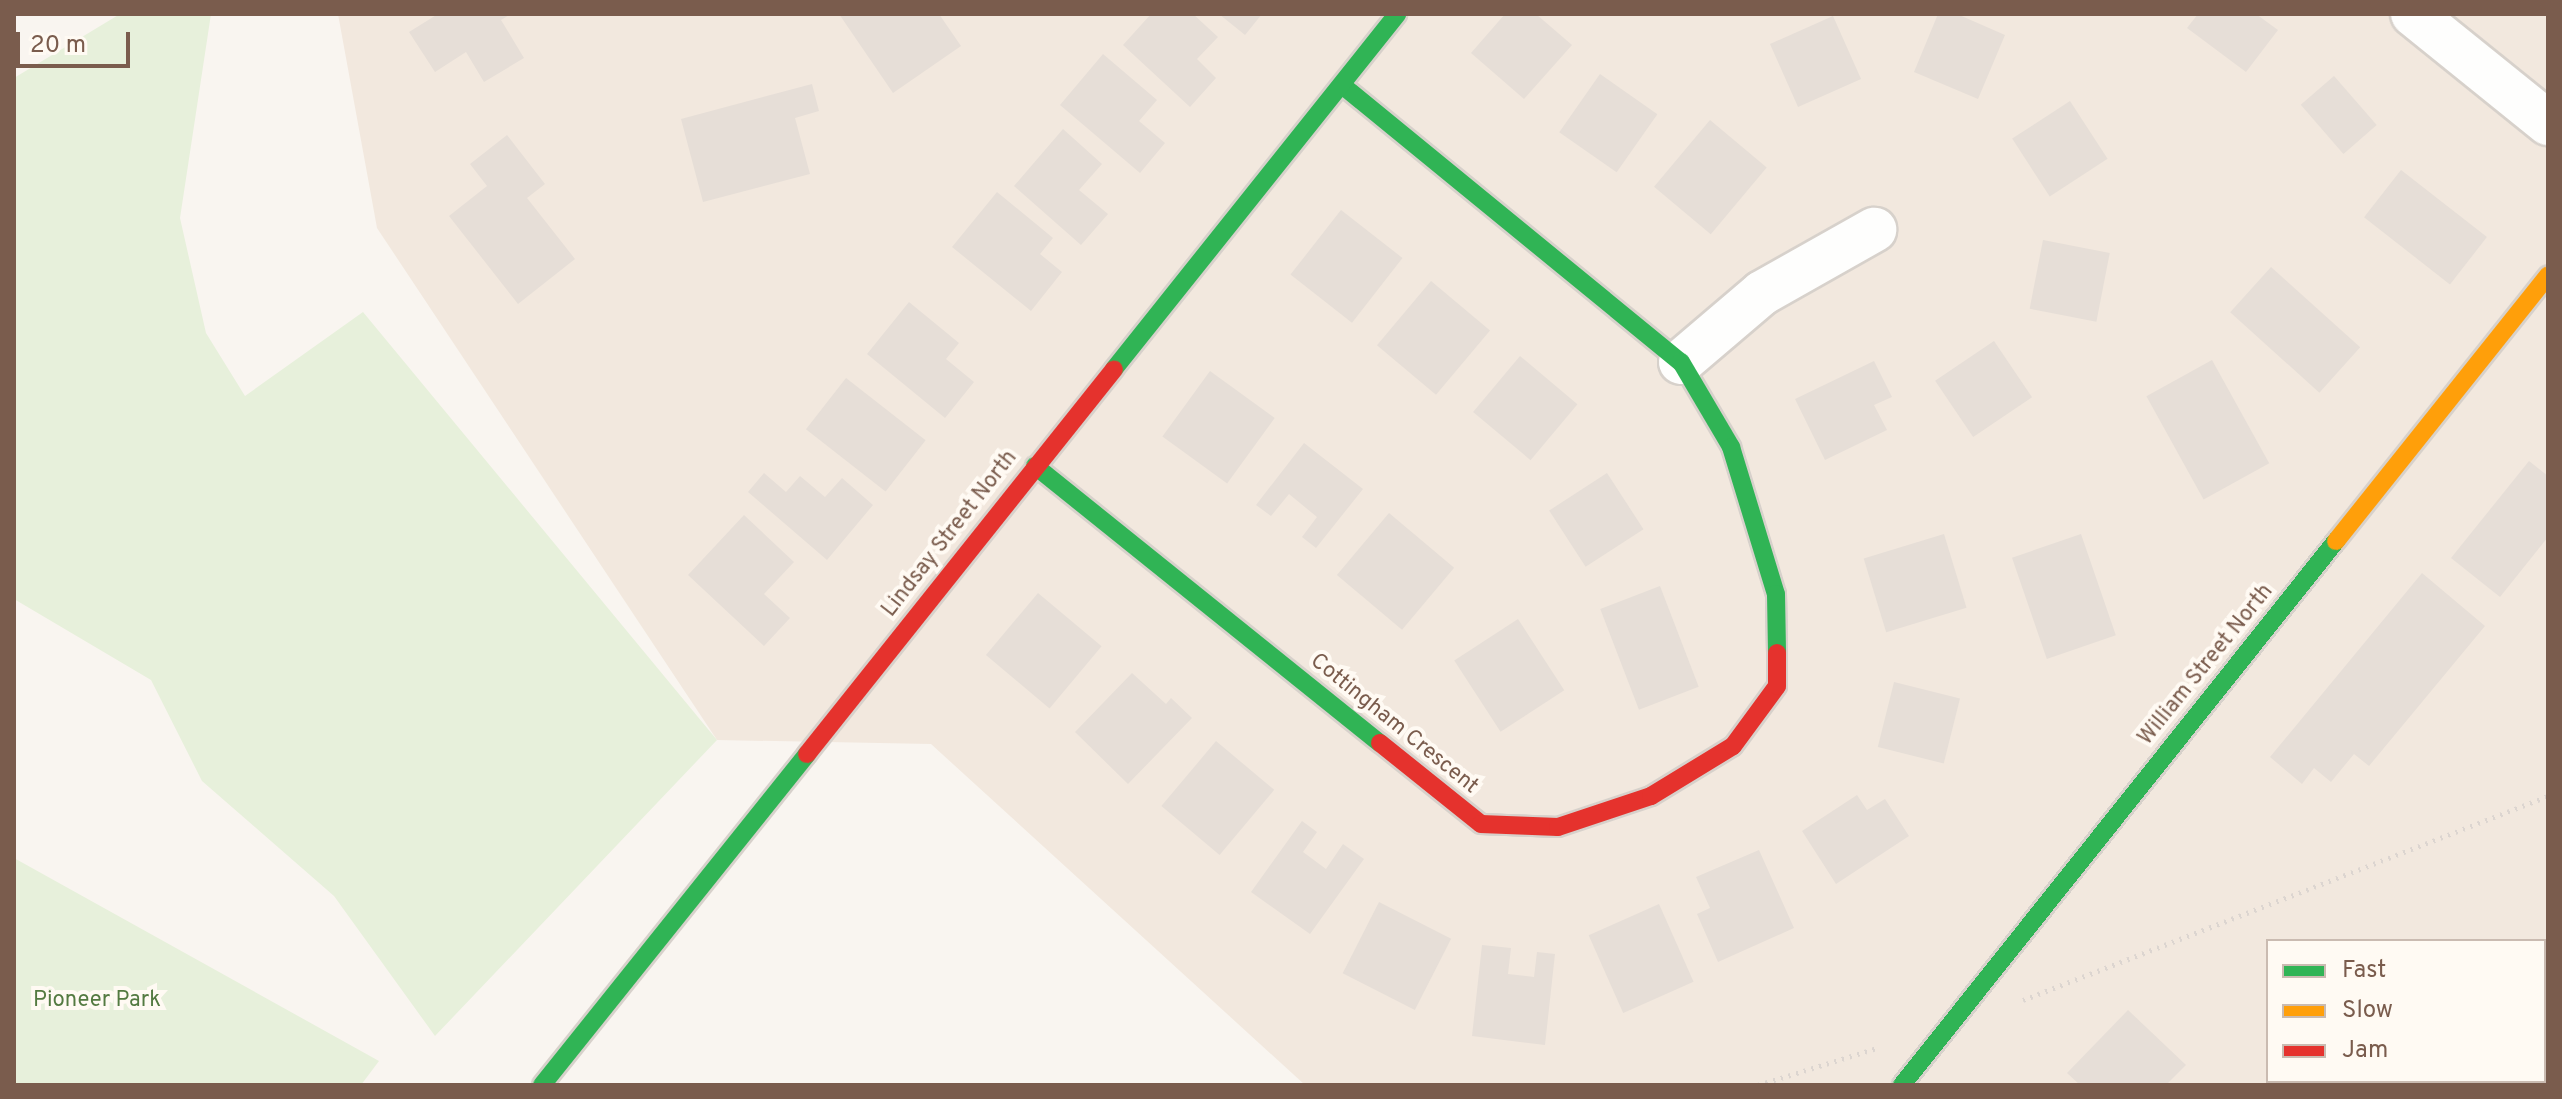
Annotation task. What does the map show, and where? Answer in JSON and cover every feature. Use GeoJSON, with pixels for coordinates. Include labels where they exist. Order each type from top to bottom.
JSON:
{"type":"FeatureCollection","features":[{"type":"Feature","properties":{"kind":"street","name":"Lindsay Street North"},"geometry":{"type":"LineString","coordinates":[[542,1085],[1397,14]]}},
{"type":"Feature","properties":{"kind":"street"},"geometry":{"type":"LineString","coordinates":[[2413,14],[2548,123]]}},
{"type":"Feature","properties":{"kind":"street","name":"Cottingham Crescent"},"geometry":{"type":"LineString","coordinates":[[1035,466],[1481,824],[1558,827],[1651,796],[1733,746],[1777,686],[1776,594],[1731,447],[1681,362],[1342,85]]}},
{"type":"Feature","properties":{"kind":"street"},"geometry":{"type":"LineString","coordinates":[[1681,362],[1762,293],[1874,230]]}},
{"type":"Feature","properties":{"kind":"street","name":"William Street North"},"geometry":{"type":"LineString","coordinates":[[1902,1085],[2548,275]]}},
{"type":"Feature","properties":{"kind":"path"},"geometry":{"type":"LineString","coordinates":[[2014,1003],[2548,796]]}},
{"type":"Feature","properties":{"kind":"path"},"geometry":{"type":"LineString","coordinates":[[1758,1085],[1881,1047]]}},
{"type":"Feature","properties":{"kind":"shaded area"},"geometry":{"type":"Polygon","coordinates":[[[338,14],[2548,14],[2548,1085],[1305,1085],[931,744],[717,740],[377,228],[338,14]]]}},
{"type":"Feature","properties":{"kind":"green space"},"geometry":{"type":"Polygon","coordinates":[[[120,14],[211,14],[180,218],[206,333],[245,396],[363,312],[717,740],[435,1036],[334,896],[202,781],[151,680],[14,599],[14,78],[120,14]]]}},
{"type":"Feature","properties":{"kind":"green space","name":"Pioneer Park"},"geometry":{"type":"Polygon","coordinates":[[[14,858],[379,1061],[361,1085],[14,1085],[14,858]]]}},
{"type":"Feature","properties":{"kind":"building"},"geometry":{"type":"Polygon","coordinates":[[[438,14],[511,14],[501,20],[524,58],[484,82],[466,52],[435,72],[409,32],[438,14]]]}},
{"type":"Feature","properties":{"kind":"building"},"geometry":{"type":"Polygon","coordinates":[[[839,14],[939,14],[961,46],[893,93],[839,14]]]}},
{"type":"Feature","properties":{"kind":"building"},"geometry":{"type":"Polygon","coordinates":[[[1151,14],[1193,14],[1218,37],[1197,59],[1216,78],[1190,107],[1123,45],[1151,14]]]}},
{"type":"Feature","properties":{"kind":"building"},"geometry":{"type":"Polygon","coordinates":[[[1219,14],[1262,14],[1245,35],[1219,14]]]}},
{"type":"Feature","properties":{"kind":"building"},"geometry":{"type":"Polygon","coordinates":[[[1505,14],[1536,14],[1572,45],[1524,99],[1471,53],[1505,14]]]}},
{"type":"Feature","properties":{"kind":"building"},"geometry":{"type":"Polygon","coordinates":[[[1938,14],[1957,14],[2005,35],[1978,99],[1914,72],[1938,14]]]}},
{"type":"Feature","properties":{"kind":"building"},"geometry":{"type":"Polygon","coordinates":[[[2198,14],[2256,14],[2278,30],[2246,72],[2187,28],[2198,14]]]}},
{"type":"Feature","properties":{"kind":"building"},"geometry":{"type":"Polygon","coordinates":[[[1833,16],[1861,79],[1798,107],[1770,44],[1833,16]]]}},
{"type":"Feature","properties":{"kind":"building"},"geometry":{"type":"Polygon","coordinates":[[[1103,54],[1157,100],[1139,121],[1165,143],[1140,173],[1060,105],[1103,54]]]}},
{"type":"Feature","properties":{"kind":"building"},"geometry":{"type":"Polygon","coordinates":[[[1600,74],[1657,114],[1617,172],[1559,132],[1600,74]]]}},
{"type":"Feature","properties":{"kind":"building"},"geometry":{"type":"Polygon","coordinates":[[[2334,76],[2377,125],[2343,154],[2301,105],[2334,76]]]}},
{"type":"Feature","properties":{"kind":"building"},"geometry":{"type":"Polygon","coordinates":[[[812,84],[819,111],[795,118],[810,174],[703,202],[681,119],[812,84]]]}},
{"type":"Feature","properties":{"kind":"building"},"geometry":{"type":"Polygon","coordinates":[[[2070,101],[2108,159],[2050,196],[2012,139],[2070,101]]]}},
{"type":"Feature","properties":{"kind":"building"},"geometry":{"type":"Polygon","coordinates":[[[1710,120],[1767,168],[1711,234],[1654,187],[1710,120]]]}},
{"type":"Feature","properties":{"kind":"building"},"geometry":{"type":"Polygon","coordinates":[[[1063,129],[1102,164],[1079,190],[1108,214],[1081,245],[1014,186],[1063,129]]]}},
{"type":"Feature","properties":{"kind":"building"},"geometry":{"type":"Polygon","coordinates":[[[507,135],[545,184],[527,198],[575,259],[518,304],[449,216],[487,186],[470,164],[507,135]]]}},
{"type":"Feature","properties":{"kind":"building"},"geometry":{"type":"Polygon","coordinates":[[[2401,170],[2487,237],[2450,284],[2364,217],[2401,170]]]}},
{"type":"Feature","properties":{"kind":"building"},"geometry":{"type":"Polygon","coordinates":[[[997,192],[1053,238],[1040,254],[1062,272],[1031,311],[952,247],[997,192]]]}},
{"type":"Feature","properties":{"kind":"building"},"geometry":{"type":"Polygon","coordinates":[[[1341,210],[1402,258],[1352,323],[1291,275],[1341,210]]]}},
{"type":"Feature","properties":{"kind":"building"},"geometry":{"type":"Polygon","coordinates":[[[2043,240],[2110,253],[2096,322],[2030,309],[2043,240]]]}},
{"type":"Feature","properties":{"kind":"building"},"geometry":{"type":"Polygon","coordinates":[[[2271,267],[2360,347],[2319,393],[2230,312],[2271,267]]]}},
{"type":"Feature","properties":{"kind":"building"},"geometry":{"type":"Polygon","coordinates":[[[1431,281],[1490,330],[1436,395],[1377,345],[1431,281]]]}},
{"type":"Feature","properties":{"kind":"building"},"geometry":{"type":"Polygon","coordinates":[[[909,302],[959,343],[946,359],[974,382],[945,418],[867,354],[909,302]]]}},
{"type":"Feature","properties":{"kind":"building"},"geometry":{"type":"Polygon","coordinates":[[[1994,341],[2032,397],[1973,437],[1935,381],[1994,341]]]}},
{"type":"Feature","properties":{"kind":"building"},"geometry":{"type":"Polygon","coordinates":[[[1520,356],[1577,404],[1531,460],[1473,412],[1520,356]]]}},
{"type":"Feature","properties":{"kind":"building"},"geometry":{"type":"Polygon","coordinates":[[[2212,360],[2269,463],[2204,500],[2146,396],[2212,360]]]}},
{"type":"Feature","properties":{"kind":"building"},"geometry":{"type":"Polygon","coordinates":[[[1874,361],[1892,397],[1874,405],[1887,430],[1825,460],[1795,399],[1874,361]]]}},
{"type":"Feature","properties":{"kind":"building"},"geometry":{"type":"Polygon","coordinates":[[[1210,371],[1275,418],[1227,484],[1162,437],[1210,371]]]}},
{"type":"Feature","properties":{"kind":"building"},"geometry":{"type":"Polygon","coordinates":[[[846,378],[926,440],[886,491],[806,429],[846,378]]]}},
{"type":"Feature","properties":{"kind":"building"},"geometry":{"type":"Polygon","coordinates":[[[1304,443],[1363,489],[1316,548],[1302,537],[1317,517],[1289,494],[1271,516],[1256,505],[1304,443]]]}},
{"type":"Feature","properties":{"kind":"building"},"geometry":{"type":"Polygon","coordinates":[[[2529,461],[2548,476],[2548,537],[2500,597],[2451,558],[2529,461]]]}},
{"type":"Feature","properties":{"kind":"building"},"geometry":{"type":"Polygon","coordinates":[[[764,473],[786,492],[800,476],[825,497],[842,478],[873,505],[827,560],[748,492],[764,473]]]}},
{"type":"Feature","properties":{"kind":"building"},"geometry":{"type":"Polygon","coordinates":[[[1607,473],[1643,529],[1586,567],[1549,511],[1607,473]]]}},
{"type":"Feature","properties":{"kind":"building"},"geometry":{"type":"Polygon","coordinates":[[[1389,513],[1454,568],[1402,630],[1337,575],[1389,513]]]}},
{"type":"Feature","properties":{"kind":"building"},"geometry":{"type":"Polygon","coordinates":[[[744,515],[794,562],[764,594],[790,618],[764,646],[688,575],[744,515]]]}},
{"type":"Feature","properties":{"kind":"building"},"geometry":{"type":"Polygon","coordinates":[[[1944,534],[1967,608],[1886,632],[1864,559],[1944,534]]]}},
{"type":"Feature","properties":{"kind":"building"},"geometry":{"type":"Polygon","coordinates":[[[2081,534],[2116,635],[2047,659],[2012,558],[2081,534]]]}},
{"type":"Feature","properties":{"kind":"building"},"geometry":{"type":"Polygon","coordinates":[[[2422,573],[2485,626],[2369,766],[2354,754],[2331,782],[2314,768],[2302,784],[2270,757],[2422,573]]]}},
{"type":"Feature","properties":{"kind":"building"},"geometry":{"type":"Polygon","coordinates":[[[1660,586],[1699,687],[1639,710],[1600,609],[1660,586]]]}},
{"type":"Feature","properties":{"kind":"building"},"geometry":{"type":"Polygon","coordinates":[[[1038,593],[1102,646],[1050,708],[986,655],[1038,593]]]}},
{"type":"Feature","properties":{"kind":"building"},"geometry":{"type":"Polygon","coordinates":[[[1518,619],[1564,690],[1501,732],[1454,660],[1518,619]]]}},
{"type":"Feature","properties":{"kind":"building"},"geometry":{"type":"Polygon","coordinates":[[[1132,673],[1166,704],[1171,698],[1192,718],[1128,784],[1075,732],[1132,673]]]}},
{"type":"Feature","properties":{"kind":"building"},"geometry":{"type":"Polygon","coordinates":[[[1894,682],[1960,698],[1944,763],[1878,747],[1894,682]]]}},
{"type":"Feature","properties":{"kind":"building"},"geometry":{"type":"Polygon","coordinates":[[[1216,741],[1274,790],[1220,855],[1161,806],[1216,741]]]}},
{"type":"Feature","properties":{"kind":"building"},"geometry":{"type":"Polygon","coordinates":[[[1857,795],[1867,810],[1885,799],[1909,836],[1836,884],[1802,831],[1857,795]]]}},
{"type":"Feature","properties":{"kind":"building"},"geometry":{"type":"Polygon","coordinates":[[[1302,821],[1317,832],[1303,852],[1326,869],[1343,844],[1364,859],[1310,934],[1251,892],[1302,821]]]}},
{"type":"Feature","properties":{"kind":"building"},"geometry":{"type":"Polygon","coordinates":[[[1759,850],[1794,928],[1718,962],[1697,914],[1710,908],[1696,877],[1759,850]]]}},
{"type":"Feature","properties":{"kind":"building"},"geometry":{"type":"Polygon","coordinates":[[[1379,902],[1451,939],[1415,1010],[1343,973],[1379,902]]]}},
{"type":"Feature","properties":{"kind":"building"},"geometry":{"type":"Polygon","coordinates":[[[1659,904],[1694,982],[1623,1013],[1589,935],[1659,904]]]}},
{"type":"Feature","properties":{"kind":"building"},"geometry":{"type":"Polygon","coordinates":[[[1482,945],[1511,948],[1508,974],[1534,977],[1537,952],[1555,954],[1545,1045],[1472,1036],[1482,945]]]}},
{"type":"Feature","properties":{"kind":"building"},"geometry":{"type":"Polygon","coordinates":[[[2128,1010],[2186,1065],[2166,1085],[2080,1085],[2067,1073],[2128,1010]]]}},
{"type":"Feature","properties":{"kind":"building"},"geometry":{"type":"Polygon","coordinates":[[[2524,1083],[2524,1085],[2449,1085],[2524,1083]]]}},
{"type":"Feature","properties":{"kind":"traffic: fast"},"geometry":{"type":"LineString","coordinates":[[1114,369],[1397,14]]}},
{"type":"Feature","properties":{"kind":"traffic: fast"},"geometry":{"type":"LineString","coordinates":[[1342,85],[1681,362],[1731,447],[1776,594],[1777,653]]}},
{"type":"Feature","properties":{"kind":"traffic: fast"},"geometry":{"type":"LineString","coordinates":[[1035,466],[1380,743]]}},
{"type":"Feature","properties":{"kind":"traffic: fast"},"geometry":{"type":"LineString","coordinates":[[1902,1085],[2336,541]]}},
{"type":"Feature","properties":{"kind":"traffic: fast"},"geometry":{"type":"LineString","coordinates":[[542,1085],[807,754]]}},
{"type":"Feature","properties":{"kind":"traffic: slow"},"geometry":{"type":"LineString","coordinates":[[2336,541],[2548,275]]}},
{"type":"Feature","properties":{"kind":"traffic: jam"},"geometry":{"type":"LineString","coordinates":[[807,754],[1114,369]]}},
{"type":"Feature","properties":{"kind":"traffic: jam"},"geometry":{"type":"LineString","coordinates":[[1380,743],[1481,824],[1558,827],[1651,796],[1733,746],[1777,686],[1777,653]]}}]}
